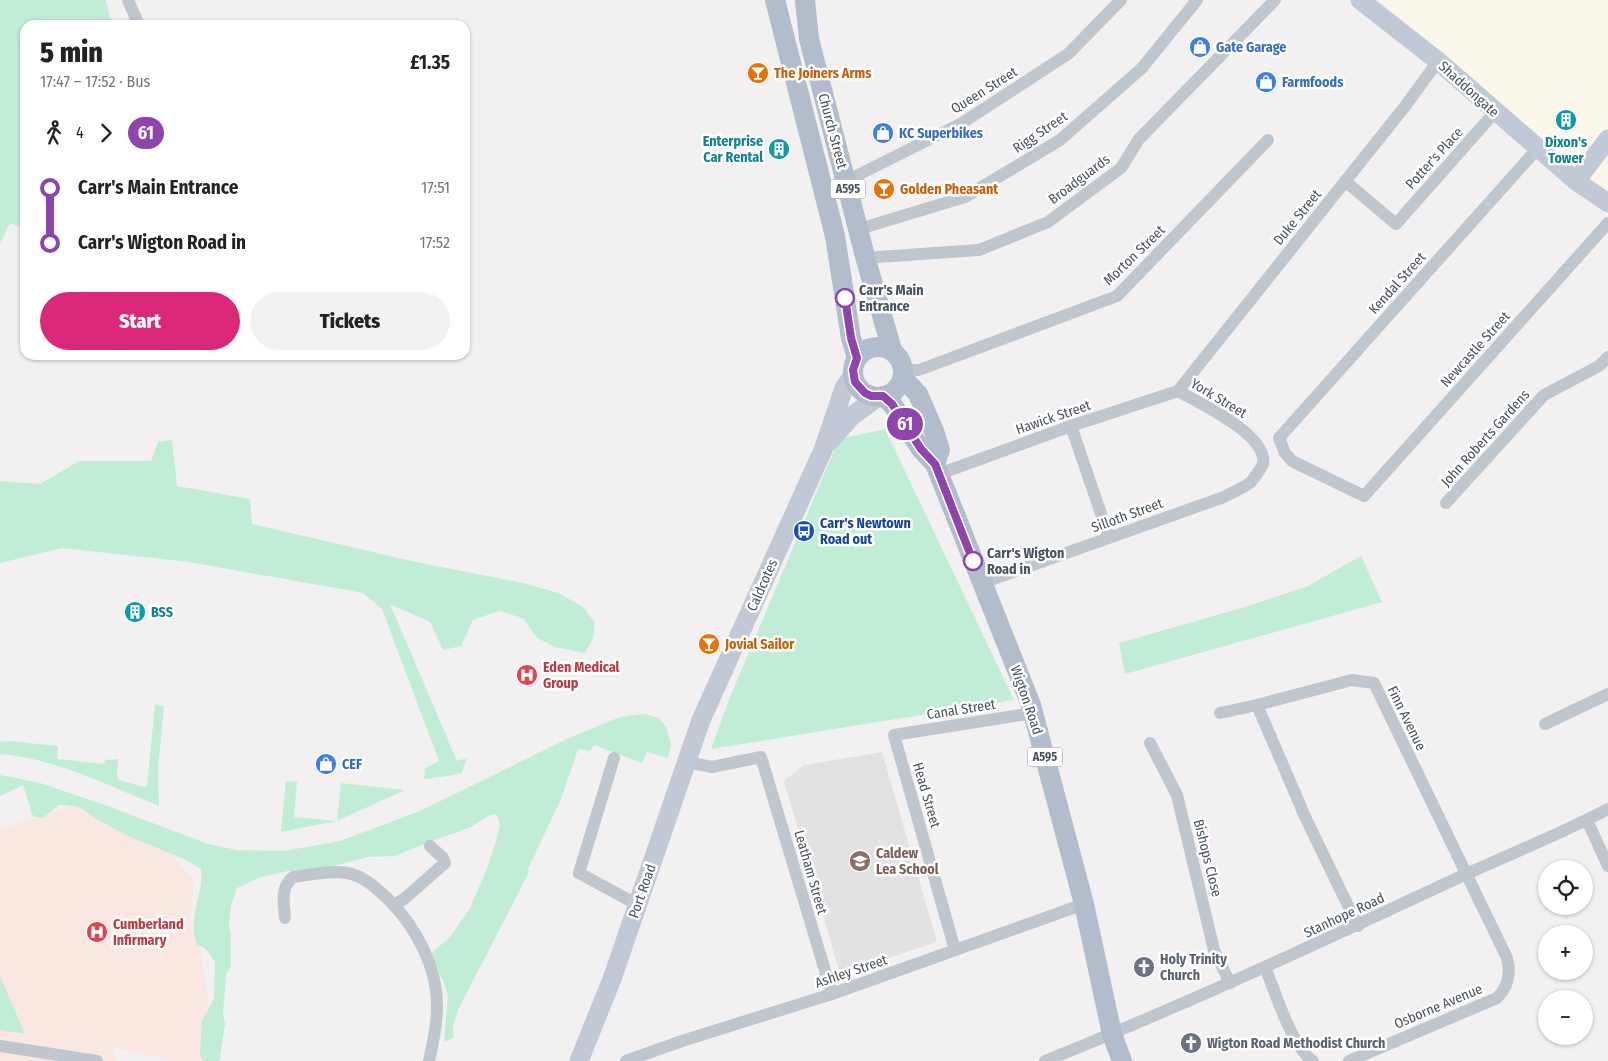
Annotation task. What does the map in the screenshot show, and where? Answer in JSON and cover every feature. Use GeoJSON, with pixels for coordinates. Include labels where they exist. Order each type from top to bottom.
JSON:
{"type":"FeatureCollection","features":[{"type":"Feature","properties":{"kind":"main road","name":"Church Street"},"geometry":{"type":"LineString","coordinates":[[775,0],[835,236],[855,366]]}},
{"type":"Feature","properties":{"kind":"main road","name":"A595"},"geometry":{"type":"LineString","coordinates":[[805,0],[808,26]]}},
{"type":"Feature","properties":{"kind":"main road"},"geometry":{"type":"LineString","coordinates":[[808,26],[812,0]]}},
{"type":"Feature","properties":{"kind":"main road","name":"Shaddongate"},"geometry":{"type":"LineString","coordinates":[[1360,0],[1438,61],[1576,181],[1608,203]]}},
{"type":"Feature","properties":{"kind":"main road","name":"Church Street"},"geometry":{"type":"LineString","coordinates":[[808,26],[809,39],[866,260],[892,350]]}},
{"type":"Feature","properties":{"kind":"main road"},"geometry":{"type":"LineString","coordinates":[[1576,181],[1608,140]]}},
{"type":"Feature","properties":{"kind":"main road"},"geometry":{"type":"LineString","coordinates":[[884,347],[892,350],[900,359],[903,374],[896,390],[881,396],[871,396],[859,388],[855,366],[869,348],[884,347]]}},
{"type":"Feature","properties":{"kind":"main road","name":"Caldcotes"},"geometry":{"type":"LineString","coordinates":[[701,720],[823,450],[844,388],[855,366]]}},
{"type":"Feature","properties":{"kind":"main road","name":"Wigton Road"},"geometry":{"type":"LineString","coordinates":[[903,374],[918,394],[934,431],[940,450],[937,469]]}},
{"type":"Feature","properties":{"kind":"main road","name":"Caldcotes"},"geometry":{"type":"LineString","coordinates":[[823,450],[852,416],[881,396]]}},
{"type":"Feature","properties":{"kind":"main road","name":"Wigton Road"},"geometry":{"type":"LineString","coordinates":[[881,396],[892,404],[921,449],[937,469],[1033,713],[1084,904],[1112,1034],[1122,1061]]}},
{"type":"Feature","properties":{"kind":"main road","name":"Port Road"},"geometry":{"type":"LineString","coordinates":[[578,1061],[612,979],[701,720]]}},
{"type":"Feature","properties":{"kind":"street"},"geometry":{"type":"LineString","coordinates":[[128,0],[137,20]]}},
{"type":"Feature","properties":{"kind":"street","name":"Queen Street"},"geometry":{"type":"LineString","coordinates":[[846,181],[962,123],[1068,54],[1121,0]]}},
{"type":"Feature","properties":{"kind":"street","name":"Rigg Street"},"geometry":{"type":"LineString","coordinates":[[859,229],[965,197],[1060,140],[1142,68],[1197,0]]}},
{"type":"Feature","properties":{"kind":"street","name":"Broadguards"},"geometry":{"type":"LineString","coordinates":[[866,260],[878,257],[978,250],[1048,222],[1121,168],[1139,139],[1275,0]]}},
{"type":"Feature","properties":{"kind":"street","name":"Duke Street"},"geometry":{"type":"LineString","coordinates":[[1178,391],[1438,61]]}},
{"type":"Feature","properties":{"kind":"street","name":"Potter's Place"},"geometry":{"type":"LineString","coordinates":[[1345,181],[1396,224],[1495,112]]}},
{"type":"Feature","properties":{"kind":"street","name":"Morton Street"},"geometry":{"type":"LineString","coordinates":[[903,374],[919,370],[1117,296],[1268,140]]}},
{"type":"Feature","properties":{"kind":"street","name":"Kendal Street"},"geometry":{"type":"LineString","coordinates":[[1285,453],[1278,438],[1538,148]]}},
{"type":"Feature","properties":{"kind":"street","name":"Newcastle Street"},"geometry":{"type":"LineString","coordinates":[[1285,453],[1292,461],[1364,496],[1608,223]]}},
{"type":"Feature","properties":{"kind":"street","name":"John Roberts Gardens"},"geometry":{"type":"LineString","coordinates":[[1446,503],[1544,395],[1605,366]]}},
{"type":"Feature","properties":{"kind":"street","name":"Hawick Street"},"geometry":{"type":"LineString","coordinates":[[937,469],[1001,452],[1071,426],[1178,391]]}},
{"type":"Feature","properties":{"kind":"street","name":"York Street"},"geometry":{"type":"LineString","coordinates":[[1178,391],[1245,431],[1253,439],[1262,455]]}},
{"type":"Feature","properties":{"kind":"street"},"geometry":{"type":"LineString","coordinates":[[1071,426],[1109,537]]}},
{"type":"Feature","properties":{"kind":"street"},"geometry":{"type":"LineString","coordinates":[[1262,455],[1285,453]]}},
{"type":"Feature","properties":{"kind":"street","name":"Silloth Street"},"geometry":{"type":"LineString","coordinates":[[982,583],[1224,497],[1250,482],[1263,464],[1262,455]]}},
{"type":"Feature","properties":{"kind":"street","name":"Finn Avenue"},"geometry":{"type":"LineString","coordinates":[[1220,713],[1352,680],[1374,683],[1466,874]]}},
{"type":"Feature","properties":{"kind":"street"},"geometry":{"type":"LineString","coordinates":[[1546,724],[1608,694]]}},
{"type":"Feature","properties":{"kind":"street"},"geometry":{"type":"LineString","coordinates":[[1257,705],[1308,821],[1358,926]]}},
{"type":"Feature","properties":{"kind":"street","name":"Canal Street"},"geometry":{"type":"LineString","coordinates":[[894,735],[1033,713]]}},
{"type":"Feature","properties":{"kind":"street","name":"Head Street"},"geometry":{"type":"LineString","coordinates":[[894,735],[954,950]]}},
{"type":"Feature","properties":{"kind":"street","name":"Bishops Close"},"geometry":{"type":"LineString","coordinates":[[1150,743],[1177,795],[1214,950],[1230,983]]}},
{"type":"Feature","properties":{"kind":"street","name":"Leatham Street"},"geometry":{"type":"LineString","coordinates":[[686,762],[712,767],[761,757],[832,994]]}},
{"type":"Feature","properties":{"kind":"street"},"geometry":{"type":"LineString","coordinates":[[614,758],[579,874],[638,905]]}},
{"type":"Feature","properties":{"kind":"street","name":"Stanhope Road"},"geometry":{"type":"LineString","coordinates":[[1045,1061],[1112,1034],[1358,926],[1608,809]]}},
{"type":"Feature","properties":{"kind":"street"},"geometry":{"type":"LineString","coordinates":[[1587,820],[1608,866]]}},
{"type":"Feature","properties":{"kind":"street"},"geometry":{"type":"LineString","coordinates":[[393,905],[404,899],[445,863],[443,858],[430,846]]}},
{"type":"Feature","properties":{"kind":"street"},"geometry":{"type":"LineString","coordinates":[[285,918],[283,896],[284,888],[288,881],[293,877],[326,873],[345,872],[356,875],[374,887],[393,905],[420,942],[430,962],[437,1006],[435,1032],[429,1061]]}},
{"type":"Feature","properties":{"kind":"street","name":"Osborne Avenue"},"geometry":{"type":"LineString","coordinates":[[1349,1061],[1496,998],[1502,993],[1510,967],[1508,958],[1466,874]]}},
{"type":"Feature","properties":{"kind":"street","name":"Ashley Street"},"geometry":{"type":"LineString","coordinates":[[626,1061],[682,1041],[832,994],[1084,904]]}},
{"type":"Feature","properties":{"kind":"street"},"geometry":{"type":"LineString","coordinates":[[1265,967],[1296,1042],[1307,1057],[1313,1061]]}},
{"type":"Feature","properties":{"kind":"street"},"geometry":{"type":"LineString","coordinates":[[0,1046],[97,1061]]}},
{"type":"Feature","properties":{"kind":"shaded area"},"geometry":{"type":"Polygon","coordinates":[[[1379,0],[1608,0],[1608,217],[1379,0]]]}},
{"type":"Feature","properties":{"kind":"shaded area","name":"Caldew Lea School"},"geometry":{"type":"Polygon","coordinates":[[[882,752],[937,942],[840,974],[784,781],[804,765],[882,752]]]}},
{"type":"Feature","properties":{"kind":"shaded area","name":"Cumberland Infirmary"},"geometry":{"type":"Polygon","coordinates":[[[75,804],[163,845],[194,881],[190,919],[200,945],[213,1037],[203,1061],[171,1061],[113,1047],[116,1061],[0,1061],[0,830],[75,804]]]}},
{"type":"Feature","properties":{"kind":"green space"},"geometry":{"type":"Polygon","coordinates":[[[0,0],[106,0],[110,18],[114,20],[20,20],[20,227],[10,223],[0,244],[0,0]]]}},
{"type":"Feature","properties":{"kind":"green space"},"geometry":{"type":"Polygon","coordinates":[[[885,429],[1014,700],[711,749],[730,697],[839,439],[885,429]]]}},
{"type":"Feature","properties":{"kind":"green space"},"geometry":{"type":"Polygon","coordinates":[[[172,440],[177,486],[250,499],[252,524],[416,562],[523,583],[558,593],[583,607],[595,622],[593,638],[585,653],[555,647],[537,638],[523,618],[499,611],[473,620],[461,646],[443,650],[430,622],[390,604],[457,761],[467,758],[462,773],[424,779],[425,768],[439,761],[382,609],[363,593],[189,562],[62,548],[0,563],[0,481],[40,484],[79,461],[151,461],[158,442],[172,440]]]}},
{"type":"Feature","properties":{"kind":"green space"},"geometry":{"type":"Polygon","coordinates":[[[1361,556],[1382,602],[1125,674],[1119,643],[1245,607],[1308,586],[1361,556]]]}},
{"type":"Feature","properties":{"kind":"green space"},"geometry":{"type":"Polygon","coordinates":[[[155,705],[164,706],[158,768],[159,806],[61,767],[41,761],[0,754],[0,742],[9,741],[58,746],[57,759],[104,764],[105,760],[118,759],[117,777],[119,780],[145,787],[147,785],[155,705]]]}},
{"type":"Feature","properties":{"kind":"green space"},"geometry":{"type":"Polygon","coordinates":[[[644,714],[659,718],[666,727],[671,744],[668,758],[647,752],[642,763],[594,745],[590,751],[578,749],[561,799],[528,869],[529,872],[458,1010],[453,1026],[454,1037],[444,1042],[448,995],[443,980],[429,955],[450,937],[469,910],[486,871],[497,838],[500,824],[496,814],[490,815],[471,827],[395,856],[368,857],[311,872],[288,871],[258,878],[237,888],[231,905],[229,925],[231,966],[226,975],[223,1014],[225,1024],[220,1057],[219,1061],[204,1061],[200,1056],[202,1020],[214,999],[215,962],[205,948],[197,945],[194,935],[201,869],[186,860],[126,835],[77,806],[59,805],[43,818],[34,817],[23,785],[0,796],[0,775],[40,783],[208,844],[237,850],[284,851],[340,841],[420,811],[569,738],[620,717],[644,714]]]}},
{"type":"Feature","properties":{"kind":"green space"},"geometry":{"type":"Polygon","coordinates":[[[286,781],[297,782],[294,817],[337,821],[281,832],[286,781]]]}},
{"type":"Feature","properties":{"kind":"green space"},"geometry":{"type":"Polygon","coordinates":[[[341,783],[405,790],[337,821],[341,783]]]}},
{"type":"Feature","properties":{"kind":"green space"},"geometry":{"type":"Polygon","coordinates":[[[0,976],[25,1034],[0,1030],[0,976]]]}},
{"type":"Feature","properties":{"kind":"bus line","name":"61"},"geometry":{"type":"LineString","coordinates":[[845,298],[851,338],[857,358],[853,370],[855,382],[865,393],[871,396],[883,396],[892,404],[921,449],[935,464],[973,561]]}},
{"type":"Feature","properties":{"kind":"place","name":"Gate Garage"},"geometry":{"type":"Point","coordinates":[1200,47]}},
{"type":"Feature","properties":{"kind":"place","name":"The Joiners Arms"},"geometry":{"type":"Point","coordinates":[758,73]}},
{"type":"Feature","properties":{"kind":"place","name":"Farmfoods"},"geometry":{"type":"Point","coordinates":[1266,82]}},
{"type":"Feature","properties":{"kind":"place","name":"Dixon's Tower"},"geometry":{"type":"Point","coordinates":[1566,120]}},
{"type":"Feature","properties":{"kind":"place","name":"KC Superbikes"},"geometry":{"type":"Point","coordinates":[883,133]}},
{"type":"Feature","properties":{"kind":"place","name":"Enterprise Car Rental"},"geometry":{"type":"Point","coordinates":[779,149]}},
{"type":"Feature","properties":{"kind":"place","name":"Golden Pheasant"},"geometry":{"type":"Point","coordinates":[884,189]}},
{"type":"Feature","properties":{"kind":"place","name":"Carr's Main Entrance"},"geometry":{"type":"Point","coordinates":[845,298]}},
{"type":"Feature","properties":{"kind":"place","name":"Carr's Newtown Road out"},"geometry":{"type":"Point","coordinates":[804,531]}},
{"type":"Feature","properties":{"kind":"place","name":"Carr's Wigton Road in"},"geometry":{"type":"Point","coordinates":[973,561]}},
{"type":"Feature","properties":{"kind":"place","name":"BSS"},"geometry":{"type":"Point","coordinates":[135,612]}},
{"type":"Feature","properties":{"kind":"place","name":"Jovial Sailor"},"geometry":{"type":"Point","coordinates":[709,644]}},
{"type":"Feature","properties":{"kind":"place","name":"Eden Medical Group"},"geometry":{"type":"Point","coordinates":[527,675]}},
{"type":"Feature","properties":{"kind":"place","name":"CEF"},"geometry":{"type":"Point","coordinates":[326,764]}},
{"type":"Feature","properties":{"kind":"place","name":"Caldew Lea School"},"geometry":{"type":"Point","coordinates":[860,861]}},
{"type":"Feature","properties":{"kind":"place","name":"Cumberland Infirmary"},"geometry":{"type":"Point","coordinates":[97,932]}},
{"type":"Feature","properties":{"kind":"place","name":"Holy Trinity Church"},"geometry":{"type":"Point","coordinates":[1144,967]}},
{"type":"Feature","properties":{"kind":"place","name":"Wigton Road Methodist Church"},"geometry":{"type":"Point","coordinates":[1191,1043]}}]}
